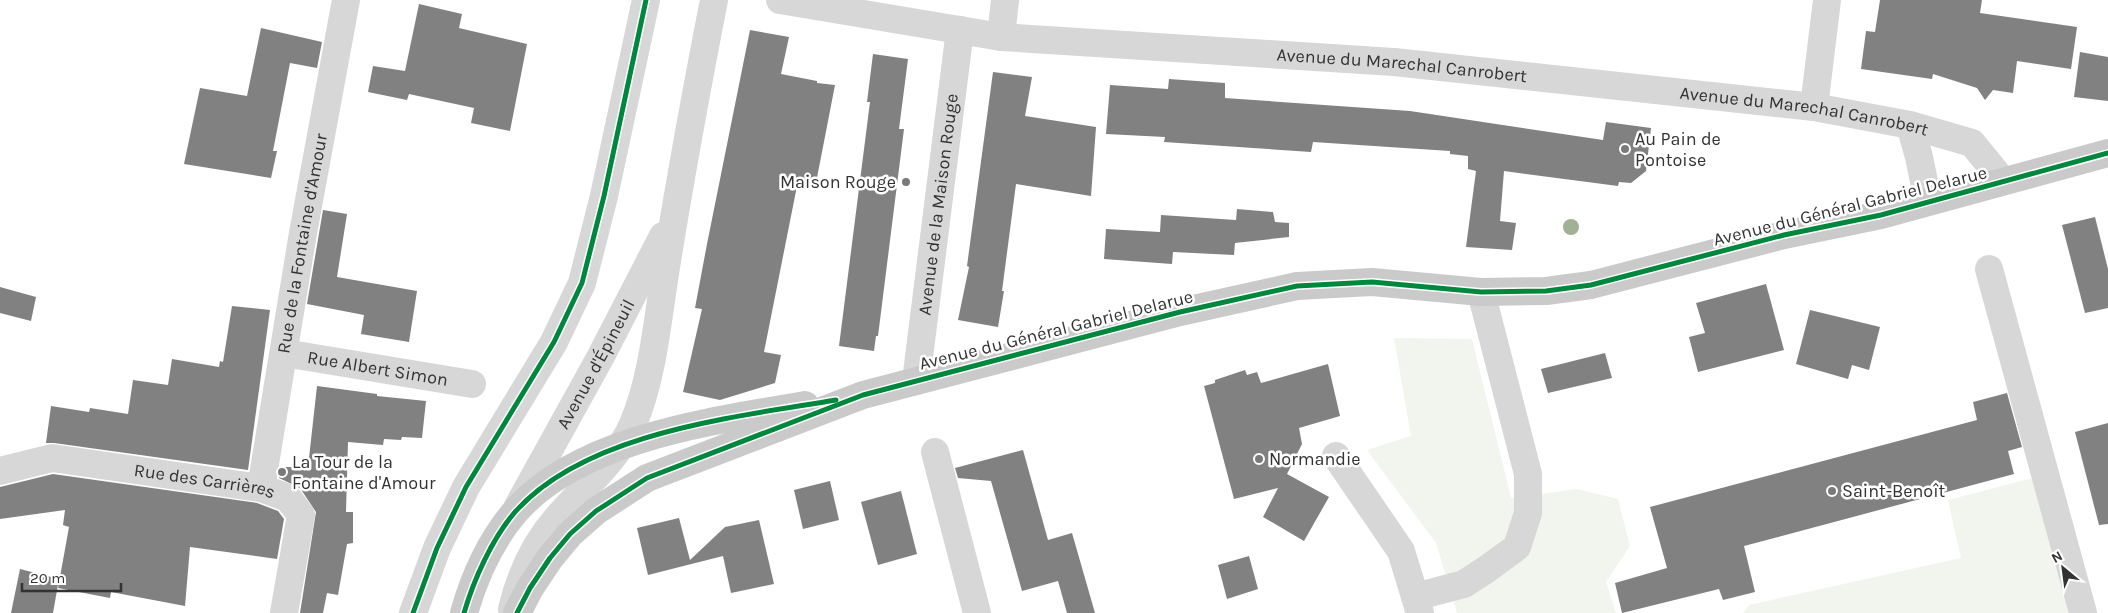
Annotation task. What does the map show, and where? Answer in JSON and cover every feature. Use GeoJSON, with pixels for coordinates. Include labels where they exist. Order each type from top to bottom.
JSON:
{"type":"FeatureCollection","features":[{"type":"Feature","properties":{"kind":"main road","name":"Avenue du Général Gabriel Delarue"},"geometry":{"type":"LineString","coordinates":[[863,395],[1180,312],[1297,286],[1372,282],[1481,292],[1546,291],[1591,285],[1784,236],[1881,215],[2108,153]]}},
{"type":"Feature","properties":{"kind":"main road"},"geometry":{"type":"LineString","coordinates":[[468,606],[490,550],[515,512],[542,488],[566,471],[618,447],[705,422],[863,395]]}},
{"type":"Feature","properties":{"kind":"main road"},"geometry":{"type":"LineString","coordinates":[[517,613],[535,581],[570,534],[596,511],[648,478],[863,395]]}},
{"type":"Feature","properties":{"kind":"street","name":"Rue de la Fontaine d'Amour"},"geometry":{"type":"LineString","coordinates":[[261,488],[346,0]]}},
{"type":"Feature","properties":{"kind":"street"},"geometry":{"type":"LineString","coordinates":[[413,613],[437,548],[466,487],[554,342],[582,283],[604,196],[646,0]]}},
{"type":"Feature","properties":{"kind":"street","name":"Avenue d'Épineuil"},"geometry":{"type":"LineString","coordinates":[[512,613],[524,572],[538,544],[618,447],[632,425],[648,372],[674,214],[714,0]]}},
{"type":"Feature","properties":{"kind":"street","name":"Avenue du Marechal Canrobert"},"geometry":{"type":"LineString","coordinates":[[780,0],[1001,38],[1394,62],[1814,107],[1910,125],[1972,143],[2003,181]]}},
{"type":"Feature","properties":{"kind":"street"},"geometry":{"type":"LineString","coordinates":[[1001,38],[1005,0]]}},
{"type":"Feature","properties":{"kind":"street"},"geometry":{"type":"LineString","coordinates":[[1814,107],[1827,0]]}},
{"type":"Feature","properties":{"kind":"street","name":"Avenue de la Maison Rouge"},"geometry":{"type":"LineString","coordinates":[[916,381],[960,30]]}},
{"type":"Feature","properties":{"kind":"street"},"geometry":{"type":"LineString","coordinates":[[1910,125],[1928,201]]}},
{"type":"Feature","properties":{"kind":"street","name":"Avenue d'Épineuil"},"geometry":{"type":"LineString","coordinates":[[515,512],[601,356],[674,214]]}},
{"type":"Feature","properties":{"kind":"street"},"geometry":{"type":"LineString","coordinates":[[1989,269],[2083,613]]}},
{"type":"Feature","properties":{"kind":"street"},"geometry":{"type":"LineString","coordinates":[[1336,456],[1401,551],[1418,605],[1464,584],[1487,570],[1517,547],[1528,513],[1528,474],[1481,292]]}},
{"type":"Feature","properties":{"kind":"street","name":"Rue Albert Simon"},"geometry":{"type":"LineString","coordinates":[[284,353],[472,384]]}},
{"type":"Feature","properties":{"kind":"street"},"geometry":{"type":"LineString","coordinates":[[935,452],[977,613]]}},
{"type":"Feature","properties":{"kind":"street","name":"Rue des Carrières"},"geometry":{"type":"LineString","coordinates":[[0,471],[52,458],[261,488],[288,498],[302,515],[284,613]]}},
{"type":"Feature","properties":{"kind":"shaded area"},"geometry":{"type":"Polygon","coordinates":[[[1394,338],[1472,339],[1511,498],[1577,489],[1618,499],[1630,546],[1606,582],[1616,613],[1457,613],[1436,543],[1367,450],[1411,436],[1394,338]]]}},
{"type":"Feature","properties":{"kind":"shaded area"},"geometry":{"type":"Polygon","coordinates":[[[2033,478],[2068,613],[1743,613],[1749,605],[1961,558],[1948,500],[2033,478]]]}},
{"type":"Feature","properties":{"kind":"building"},"geometry":{"type":"Polygon","coordinates":[[[1880,0],[1982,0],[1980,13],[2077,27],[2071,69],[2017,61],[2013,93],[1993,90],[1985,100],[1977,88],[1933,74],[1932,79],[1861,69],[1866,31],[1875,32],[1880,0]]]}},
{"type":"Feature","properties":{"kind":"building"},"geometry":{"type":"Polygon","coordinates":[[[419,4],[462,14],[459,28],[527,44],[510,131],[471,123],[474,108],[409,94],[407,100],[368,92],[373,66],[405,71],[419,4]]]}},
{"type":"Feature","properties":{"kind":"building"},"geometry":{"type":"Polygon","coordinates":[[[261,28],[322,42],[317,68],[290,63],[273,151],[277,151],[271,178],[184,164],[200,88],[247,96],[261,28]]]}},
{"type":"Feature","properties":{"kind":"building"},"geometry":{"type":"Polygon","coordinates":[[[750,30],[789,37],[781,74],[817,81],[817,83],[835,85],[815,188],[797,186],[764,352],[781,355],[775,383],[720,400],[683,392],[702,309],[695,308],[750,30]]]}},
{"type":"Feature","properties":{"kind":"building"},"geometry":{"type":"Polygon","coordinates":[[[2080,52],[2108,57],[2108,101],[2074,97],[2080,52]]]}},
{"type":"Feature","properties":{"kind":"building"},"geometry":{"type":"Polygon","coordinates":[[[873,54],[908,59],[899,129],[904,129],[878,336],[876,336],[874,351],[839,346],[870,102],[867,102],[873,54]]]}},
{"type":"Feature","properties":{"kind":"building"},"geometry":{"type":"Polygon","coordinates":[[[993,72],[1032,77],[1025,116],[1096,127],[1091,196],[1016,184],[998,327],[958,320],[969,267],[967,266],[993,72]]]}},
{"type":"Feature","properties":{"kind":"building"},"geometry":{"type":"Polygon","coordinates":[[[1169,79],[1225,83],[1225,98],[1410,111],[1603,140],[1606,122],[1651,128],[1646,171],[1631,183],[1619,182],[1618,186],[1504,171],[1500,221],[1516,223],[1512,250],[1466,247],[1476,171],[1468,169],[1468,156],[1450,154],[1450,151],[1313,142],[1311,152],[1164,142],[1165,137],[1106,134],[1110,85],[1168,89],[1169,79]]]}},
{"type":"Feature","properties":{"kind":"building"},"geometry":{"type":"Polygon","coordinates":[[[1237,209],[1273,212],[1275,222],[1289,223],[1289,237],[1235,243],[1234,255],[1173,252],[1172,264],[1104,259],[1106,229],[1160,232],[1161,215],[1236,220],[1237,209]]]}},
{"type":"Feature","properties":{"kind":"building"},"geometry":{"type":"Polygon","coordinates":[[[323,210],[347,214],[337,277],[417,291],[409,342],[361,334],[364,315],[307,304],[323,210]]]}},
{"type":"Feature","properties":{"kind":"building"},"geometry":{"type":"Polygon","coordinates":[[[2095,217],[2108,269],[2108,308],[2085,313],[2062,225],[2095,217]]]}},
{"type":"Feature","properties":{"kind":"building"},"geometry":{"type":"Polygon","coordinates":[[[1766,284],[1784,350],[1698,372],[1689,337],[1705,333],[1696,303],[1766,284]]]}},
{"type":"Feature","properties":{"kind":"building"},"geometry":{"type":"Polygon","coordinates":[[[0,287],[36,297],[31,321],[0,313],[0,287]]]}},
{"type":"Feature","properties":{"kind":"building"},"geometry":{"type":"Polygon","coordinates":[[[232,306],[270,310],[248,470],[46,443],[51,406],[89,412],[90,408],[128,414],[133,380],[168,385],[172,359],[219,367],[220,361],[223,362],[232,306]]]}},
{"type":"Feature","properties":{"kind":"building"},"geometry":{"type":"Polygon","coordinates":[[[1810,310],[1880,327],[1869,370],[1852,365],[1848,379],[1796,364],[1810,310]]]}},
{"type":"Feature","properties":{"kind":"building"},"geometry":{"type":"Polygon","coordinates":[[[1605,353],[1612,378],[1548,393],[1541,369],[1605,353]]]}},
{"type":"Feature","properties":{"kind":"building","name":"Normandie"},"geometry":{"type":"Polygon","coordinates":[[[1328,364],[1340,416],[1299,428],[1302,444],[1287,474],[1329,497],[1304,541],[1263,517],[1278,488],[1234,499],[1204,386],[1215,383],[1215,380],[1245,370],[1247,375],[1257,372],[1261,383],[1328,364]]]}},
{"type":"Feature","properties":{"kind":"building"},"geometry":{"type":"Polygon","coordinates":[[[317,386],[377,394],[377,396],[426,401],[422,438],[402,437],[401,440],[384,439],[383,445],[348,442],[346,512],[353,512],[353,543],[347,544],[338,595],[327,593],[323,613],[300,613],[316,512],[300,488],[279,478],[280,467],[308,467],[317,386]]]}},
{"type":"Feature","properties":{"kind":"building","name":"Saint-Benoît"},"geometry":{"type":"Polygon","coordinates":[[[2007,393],[2022,447],[2008,451],[2014,474],[1744,546],[1755,592],[1723,600],[1719,589],[1622,613],[1615,583],[1667,568],[1650,507],[1977,420],[1973,402],[2007,393]]]}},
{"type":"Feature","properties":{"kind":"building"},"geometry":{"type":"Polygon","coordinates":[[[2108,423],[2108,524],[2099,525],[2075,432],[2108,423]]]}},
{"type":"Feature","properties":{"kind":"building"},"geometry":{"type":"Polygon","coordinates":[[[1023,450],[1048,540],[1072,533],[1095,613],[1067,613],[1058,581],[1022,591],[991,481],[958,478],[955,468],[1023,450]]]}},
{"type":"Feature","properties":{"kind":"building"},"geometry":{"type":"Polygon","coordinates":[[[53,474],[257,503],[278,511],[284,519],[277,559],[190,547],[185,606],[111,592],[110,598],[58,588],[69,527],[63,525],[65,510],[0,519],[0,487],[53,474]]]}},
{"type":"Feature","properties":{"kind":"building"},"geometry":{"type":"Polygon","coordinates":[[[830,481],[839,520],[803,529],[794,490],[830,481]]]}},
{"type":"Feature","properties":{"kind":"building"},"geometry":{"type":"Polygon","coordinates":[[[901,491],[917,554],[878,565],[861,502],[901,491]]]}},
{"type":"Feature","properties":{"kind":"building"},"geometry":{"type":"Polygon","coordinates":[[[679,518],[690,560],[725,527],[759,520],[774,584],[731,593],[723,556],[648,575],[637,528],[679,518]]]}},
{"type":"Feature","properties":{"kind":"building"},"geometry":{"type":"Polygon","coordinates":[[[1249,556],[1258,589],[1227,599],[1218,565],[1249,556]]]}},
{"type":"Feature","properties":{"kind":"building"},"geometry":{"type":"Polygon","coordinates":[[[20,569],[59,579],[53,613],[11,613],[20,569]]]}},
{"type":"Feature","properties":{"kind":"cycle path"},"geometry":{"type":"LineString","coordinates":[[413,613],[437,548],[466,487],[554,342],[582,283],[604,196],[646,0]]}},
{"type":"Feature","properties":{"kind":"cycle path"},"geometry":{"type":"LineString","coordinates":[[517,613],[530,588],[550,558],[570,534],[596,511],[647,478],[863,395],[1180,312],[1297,286],[1372,282],[1481,292],[1546,291],[1591,285],[1784,235],[1881,215],[2108,153]]}},
{"type":"Feature","properties":{"kind":"cycle path"},"geometry":{"type":"LineString","coordinates":[[464,613],[473,587],[491,547],[515,512],[545,485],[581,463],[621,446],[665,432],[754,413],[836,400]]}},
{"type":"Feature","properties":{"kind":"place","name":"Au Pain de Pontoise"},"geometry":{"type":"Point","coordinates":[1625,149]}},
{"type":"Feature","properties":{"kind":"place","name":"Maison Rouge"},"geometry":{"type":"Point","coordinates":[906,182]}},
{"type":"Feature","properties":{"kind":"place","name":"Normandie"},"geometry":{"type":"Point","coordinates":[1259,459]}},
{"type":"Feature","properties":{"kind":"place","name":"La Tour de la Fontaine d'Amour"},"geometry":{"type":"Point","coordinates":[282,472]}},
{"type":"Feature","properties":{"kind":"place","name":"Saint-Benoît"},"geometry":{"type":"Point","coordinates":[1832,491]}}]}
